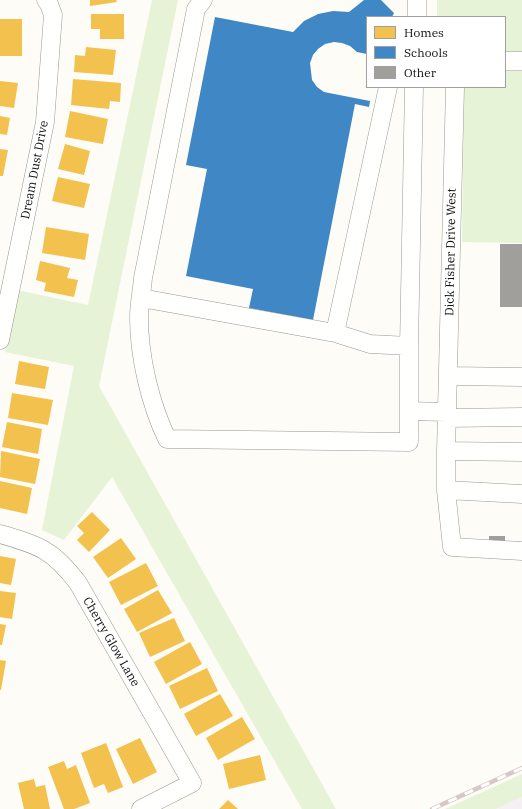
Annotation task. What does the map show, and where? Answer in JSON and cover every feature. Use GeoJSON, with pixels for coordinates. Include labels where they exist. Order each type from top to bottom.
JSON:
{"type":"FeatureCollection","features":[{"type":"Feature","properties":{"kind":"street","name":"Dream Dust Drive"},"geometry":{"type":"LineString","coordinates":[[0,340],[45,122],[53,15],[50,4],[46,0]]}},
{"type":"Feature","properties":{"kind":"street"},"geometry":{"type":"LineString","coordinates":[[203,0],[196,9],[143,278],[139,317],[145,367],[156,417],[167,439],[409,442],[409,346],[414,88]]}},
{"type":"Feature","properties":{"kind":"street"},"geometry":{"type":"LineString","coordinates":[[417,0],[417,16]]}},
{"type":"Feature","properties":{"kind":"street"},"geometry":{"type":"LineString","coordinates":[[506,61],[522,61]]}},
{"type":"Feature","properties":{"kind":"street"},"geometry":{"type":"LineString","coordinates":[[335,333],[388,88]]}},
{"type":"Feature","properties":{"kind":"street","name":"Dick Fisher Drive West"},"geometry":{"type":"LineString","coordinates":[[455,88],[449,376],[446,415],[446,490],[452,547],[522,551]]}},
{"type":"Feature","properties":{"kind":"street"},"geometry":{"type":"LineString","coordinates":[[141,298],[335,333],[370,344],[409,346]]}},
{"type":"Feature","properties":{"kind":"street"},"geometry":{"type":"LineString","coordinates":[[449,376],[522,377]]}},
{"type":"Feature","properties":{"kind":"street"},"geometry":{"type":"LineString","coordinates":[[409,410],[446,415],[522,417]]}},
{"type":"Feature","properties":{"kind":"street"},"geometry":{"type":"LineString","coordinates":[[446,452],[522,452]]}},
{"type":"Feature","properties":{"kind":"street"},"geometry":{"type":"LineString","coordinates":[[446,490],[522,494]]}},
{"type":"Feature","properties":{"kind":"street","name":"Cherry Glow Lane"},"geometry":{"type":"LineString","coordinates":[[0,534],[47,550],[64,564],[78,583],[192,783],[141,809]]}},
{"type":"Feature","properties":{"kind":"shaded area"},"geometry":{"type":"Polygon","coordinates":[[[522,797],[522,809],[496,809],[522,797]]]}},
{"type":"Feature","properties":{"kind":"green space"},"geometry":{"type":"Polygon","coordinates":[[[152,0],[178,0],[99,386],[336,809],[302,809],[112,477],[64,540],[42,530],[74,366],[5,352],[17,290],[88,305],[152,0]]]}},
{"type":"Feature","properties":{"kind":"green space"},"geometry":{"type":"Polygon","coordinates":[[[437,0],[522,0],[522,52],[506,52],[506,16],[437,16],[437,0]]]}},
{"type":"Feature","properties":{"kind":"green space"},"geometry":{"type":"Polygon","coordinates":[[[506,71],[522,71],[522,243],[462,242],[464,88],[506,88],[506,71]]]}},
{"type":"Feature","properties":{"kind":"green space"},"geometry":{"type":"Polygon","coordinates":[[[522,774],[522,797],[496,809],[445,809],[522,774]]]}},
{"type":"Feature","properties":{"kind":"building: Homes"},"geometry":{"type":"Polygon","coordinates":[[[90,0],[116,0],[117,2],[90,6],[90,0]]]}},
{"type":"Feature","properties":{"kind":"building: Homes"},"geometry":{"type":"Polygon","coordinates":[[[91,14],[124,14],[124,39],[100,39],[100,29],[91,29],[91,14]]]}},
{"type":"Feature","properties":{"kind":"building: Homes"},"geometry":{"type":"Polygon","coordinates":[[[0,19],[22,19],[22,56],[0,56],[0,19]]]}},
{"type":"Feature","properties":{"kind":"building: Homes"},"geometry":{"type":"Polygon","coordinates":[[[86,47],[116,50],[113,75],[74,72],[75,55],[85,56],[86,47]]]}},
{"type":"Feature","properties":{"kind":"building: Homes"},"geometry":{"type":"Polygon","coordinates":[[[73,79],[121,83],[120,102],[110,101],[109,109],[71,105],[73,79]]]}},
{"type":"Feature","properties":{"kind":"building: Homes"},"geometry":{"type":"Polygon","coordinates":[[[0,81],[18,83],[14,108],[0,106],[0,81]]]}},
{"type":"Feature","properties":{"kind":"building: Homes"},"geometry":{"type":"Polygon","coordinates":[[[70,111],[108,119],[103,144],[65,137],[70,111]]]}},
{"type":"Feature","properties":{"kind":"building: Homes"},"geometry":{"type":"Polygon","coordinates":[[[0,116],[10,118],[7,135],[0,134],[0,116]]]}},
{"type":"Feature","properties":{"kind":"building: Homes"},"geometry":{"type":"Polygon","coordinates":[[[65,144],[90,151],[84,175],[58,169],[65,144]]]}},
{"type":"Feature","properties":{"kind":"building: Homes"},"geometry":{"type":"Polygon","coordinates":[[[0,149],[8,150],[3,176],[0,176],[0,149]]]}},
{"type":"Feature","properties":{"kind":"building: Homes"},"geometry":{"type":"Polygon","coordinates":[[[58,177],[90,184],[84,208],[52,201],[58,177]]]}},
{"type":"Feature","properties":{"kind":"building: Homes"},"geometry":{"type":"Polygon","coordinates":[[[46,227],[89,234],[85,260],[42,253],[46,227]]]}},
{"type":"Feature","properties":{"kind":"building: Homes"},"geometry":{"type":"Polygon","coordinates":[[[40,261],[70,268],[67,278],[78,280],[74,297],[44,291],[46,283],[36,280],[40,261]]]}},
{"type":"Feature","properties":{"kind":"building: Homes"},"geometry":{"type":"Polygon","coordinates":[[[19,361],[49,367],[45,389],[15,384],[19,361]]]}},
{"type":"Feature","properties":{"kind":"building: Homes"},"geometry":{"type":"Polygon","coordinates":[[[12,393],[53,400],[48,425],[8,418],[12,393]]]}},
{"type":"Feature","properties":{"kind":"building: Homes"},"geometry":{"type":"Polygon","coordinates":[[[7,422],[42,429],[38,454],[2,447],[7,422]]]}},
{"type":"Feature","properties":{"kind":"building: Homes"},"geometry":{"type":"Polygon","coordinates":[[[1,451],[40,459],[35,484],[0,477],[1,451]]]}},
{"type":"Feature","properties":{"kind":"building: Homes"},"geometry":{"type":"Polygon","coordinates":[[[0,481],[32,488],[27,514],[0,508],[0,481]]]}},
{"type":"Feature","properties":{"kind":"building: Homes"},"geometry":{"type":"Polygon","coordinates":[[[92,512],[110,530],[89,552],[77,540],[84,533],[77,526],[92,512]]]}},
{"type":"Feature","properties":{"kind":"building: Homes"},"geometry":{"type":"Polygon","coordinates":[[[121,538],[136,559],[108,578],[93,557],[121,538]]]}},
{"type":"Feature","properties":{"kind":"building: Homes"},"geometry":{"type":"Polygon","coordinates":[[[0,556],[16,559],[11,585],[0,583],[0,556]]]}},
{"type":"Feature","properties":{"kind":"building: Homes"},"geometry":{"type":"Polygon","coordinates":[[[146,563],[158,586],[121,605],[109,582],[146,563]]]}},
{"type":"Feature","properties":{"kind":"building: Homes"},"geometry":{"type":"Polygon","coordinates":[[[158,590],[172,613],[137,632],[124,609],[158,590]]]}},
{"type":"Feature","properties":{"kind":"building: Homes"},"geometry":{"type":"Polygon","coordinates":[[[0,591],[16,593],[12,619],[0,617],[0,591]]]}},
{"type":"Feature","properties":{"kind":"building: Homes"},"geometry":{"type":"Polygon","coordinates":[[[174,618],[185,641],[150,657],[139,633],[174,618]]]}},
{"type":"Feature","properties":{"kind":"building: Homes"},"geometry":{"type":"Polygon","coordinates":[[[0,624],[6,625],[2,645],[0,645],[0,624]]]}},
{"type":"Feature","properties":{"kind":"building: Homes"},"geometry":{"type":"Polygon","coordinates":[[[190,642],[202,664],[166,684],[154,662],[190,642]]]}},
{"type":"Feature","properties":{"kind":"building: Homes"},"geometry":{"type":"Polygon","coordinates":[[[0,660],[6,661],[1,690],[0,690],[0,660]]]}},
{"type":"Feature","properties":{"kind":"building: Homes"},"geometry":{"type":"Polygon","coordinates":[[[207,668],[218,691],[180,709],[169,686],[207,668]]]}},
{"type":"Feature","properties":{"kind":"building: Homes"},"geometry":{"type":"Polygon","coordinates":[[[220,694],[233,716],[196,736],[184,714],[220,694]]]}},
{"type":"Feature","properties":{"kind":"building: Homes"},"geometry":{"type":"Polygon","coordinates":[[[242,717],[255,739],[218,760],[206,738],[242,717]]]}},
{"type":"Feature","properties":{"kind":"building: Homes"},"geometry":{"type":"Polygon","coordinates":[[[140,738],[157,772],[133,784],[116,749],[140,738]]]}},
{"type":"Feature","properties":{"kind":"building: Homes"},"geometry":{"type":"Polygon","coordinates":[[[106,743],[123,787],[108,793],[104,784],[94,788],[81,753],[106,743]]]}},
{"type":"Feature","properties":{"kind":"building: Homes"},"geometry":{"type":"Polygon","coordinates":[[[260,755],[266,780],[229,789],[223,764],[260,755]]]}},
{"type":"Feature","properties":{"kind":"building: Homes"},"geometry":{"type":"Polygon","coordinates":[[[64,761],[67,769],[76,765],[90,803],[74,809],[64,809],[48,767],[64,761]]]}},
{"type":"Feature","properties":{"kind":"building: Homes"},"geometry":{"type":"Polygon","coordinates":[[[34,779],[36,787],[45,785],[50,809],[24,809],[18,783],[34,779]]]}},
{"type":"Feature","properties":{"kind":"building: Homes"},"geometry":{"type":"Polygon","coordinates":[[[228,800],[238,809],[219,809],[228,800]]]}},
{"type":"Feature","properties":{"kind":"building: Schools"},"geometry":{"type":"Polygon","coordinates":[[[364,0],[381,0],[394,13],[392,16],[366,16],[366,54],[357,52],[350,46],[342,43],[334,42],[325,44],[318,49],[313,55],[310,63],[312,80],[317,87],[324,92],[370,101],[369,107],[355,104],[313,320],[249,308],[253,289],[186,276],[207,169],[186,165],[215,17],[293,32],[304,21],[318,14],[333,11],[349,12],[364,0]]]}},
{"type":"Feature","properties":{"kind":"building: Other"},"geometry":{"type":"Polygon","coordinates":[[[500,244],[522,244],[522,307],[500,307],[500,244]]]}},
{"type":"Feature","properties":{"kind":"building: Other"},"geometry":{"type":"Polygon","coordinates":[[[489,536],[505,536],[505,546],[489,546],[489,536]]]}},
{"type":"Feature","properties":{"kind":"railway"},"geometry":{"type":"LineString","coordinates":[[432,809],[522,768]]}}]}
